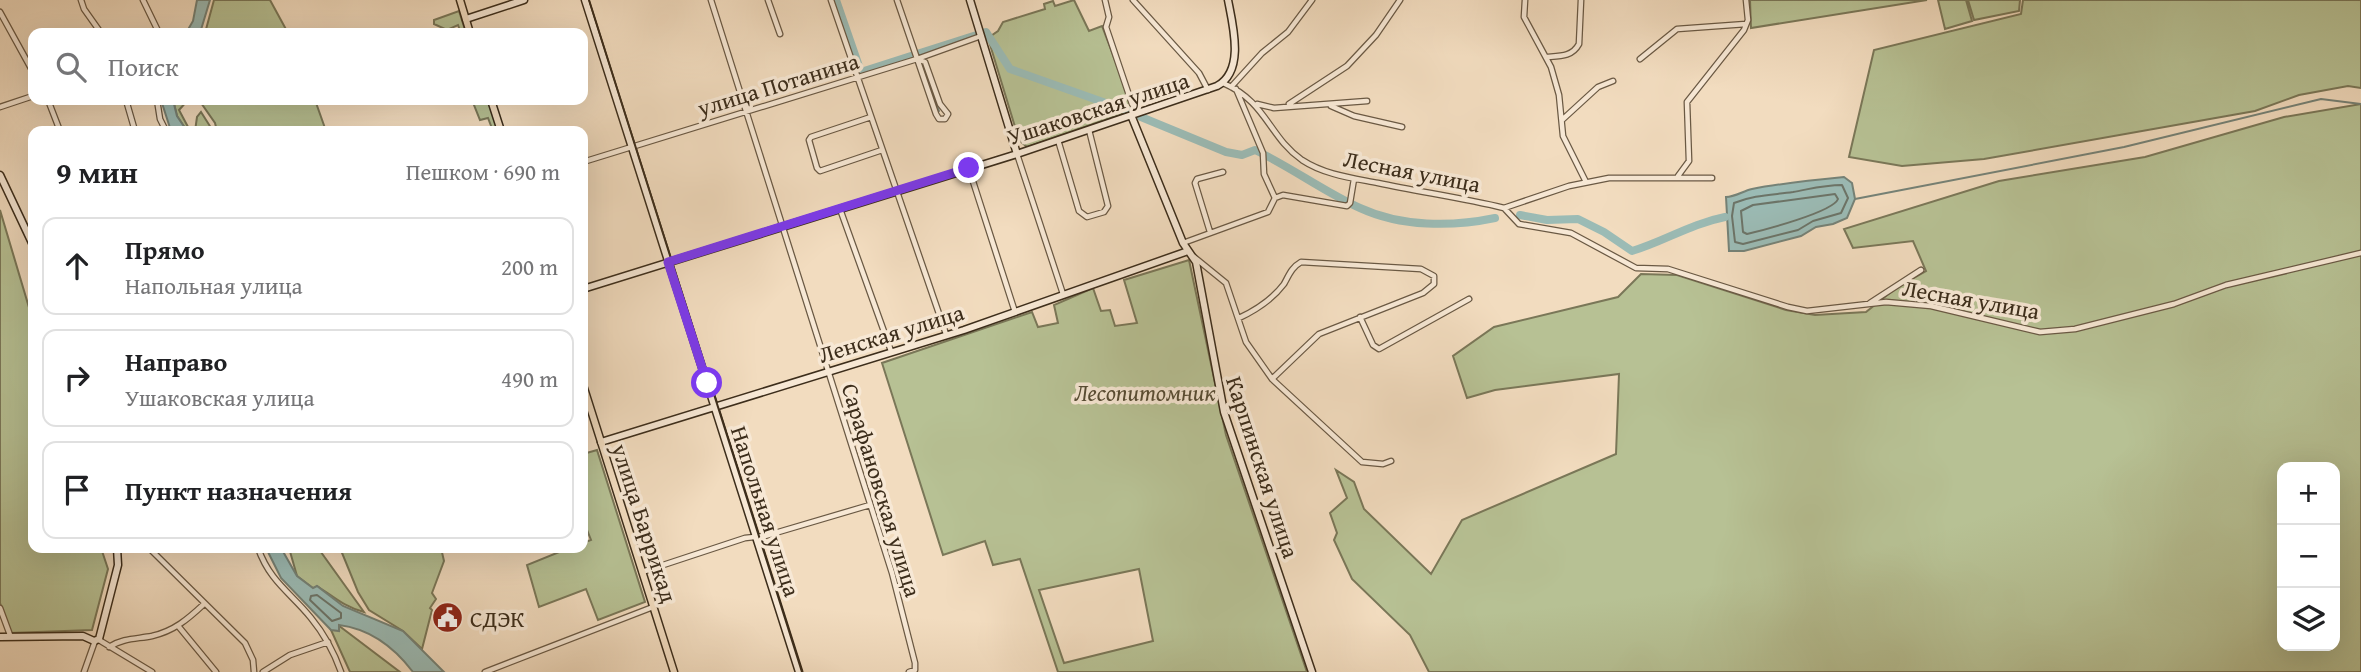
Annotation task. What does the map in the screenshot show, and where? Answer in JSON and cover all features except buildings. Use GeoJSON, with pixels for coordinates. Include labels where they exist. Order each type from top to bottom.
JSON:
{"type":"FeatureCollection","features":[{"type":"Feature","properties":{"kind":"main road"},"geometry":{"type":"LineString","coordinates":[[460,0],[469,28]]}},
{"type":"Feature","properties":{"kind":"main road"},"geometry":{"type":"LineString","coordinates":[[493,105],[499,126]]}},
{"type":"Feature","properties":{"kind":"main road","name":"улица Баррикад"},"geometry":{"type":"LineString","coordinates":[[588,402],[674,672]]}},
{"type":"Feature","properties":{"kind":"street"},"geometry":{"type":"LineString","coordinates":[[81,0],[84,9],[98,28]]}},
{"type":"Feature","properties":{"kind":"street"},"geometry":{"type":"LineString","coordinates":[[143,0],[157,28]]}},
{"type":"Feature","properties":{"kind":"street"},"geometry":{"type":"LineString","coordinates":[[466,19],[524,0]]}},
{"type":"Feature","properties":{"kind":"street","name":"Напольная улица"},"geometry":{"type":"LineString","coordinates":[[585,0],[799,672]]}},
{"type":"Feature","properties":{"kind":"street","name":"Сарафановская улица"},"geometry":{"type":"LineString","coordinates":[[711,0],[892,573],[912,671]]}},
{"type":"Feature","properties":{"kind":"street"},"geometry":{"type":"LineString","coordinates":[[768,0],[780,34]]}},
{"type":"Feature","properties":{"kind":"street"},"geometry":{"type":"LineString","coordinates":[[831,0],[946,334]]}},
{"type":"Feature","properties":{"kind":"street"},"geometry":{"type":"LineString","coordinates":[[897,0],[917,59],[936,114],[939,119],[945,119],[948,114],[940,104],[925,62],[917,59]]}},
{"type":"Feature","properties":{"kind":"street"},"geometry":{"type":"LineString","coordinates":[[970,0],[1063,294]]}},
{"type":"Feature","properties":{"kind":"street"},"geometry":{"type":"LineString","coordinates":[[1105,0],[1109,18],[1106,27],[1132,104],[1141,112]]}},
{"type":"Feature","properties":{"kind":"street"},"geometry":{"type":"LineString","coordinates":[[1133,0],[1199,74],[1208,90]]}},
{"type":"Feature","properties":{"kind":"street"},"geometry":{"type":"LineString","coordinates":[[1228,0],[1235,51],[1230,75],[1263,153],[1264,174],[1275,198]]}},
{"type":"Feature","properties":{"kind":"street"},"geometry":{"type":"LineString","coordinates":[[1234,88],[1262,53],[1289,32],[1312,0]]}},
{"type":"Feature","properties":{"kind":"street"},"geometry":{"type":"LineString","coordinates":[[1289,104],[1347,66],[1376,35],[1400,0]]}},
{"type":"Feature","properties":{"kind":"street"},"geometry":{"type":"LineString","coordinates":[[1525,0],[1524,17],[1546,57],[1559,95],[1569,152],[1586,182]]}},
{"type":"Feature","properties":{"kind":"street"},"geometry":{"type":"LineString","coordinates":[[1546,57],[1569,55],[1576,50],[1579,44],[1581,0]]}},
{"type":"Feature","properties":{"kind":"street"},"geometry":{"type":"LineString","coordinates":[[1692,178],[1686,102],[1746,24],[1746,0]]}},
{"type":"Feature","properties":{"kind":"street"},"geometry":{"type":"LineString","coordinates":[[0,12],[28,63]]}},
{"type":"Feature","properties":{"kind":"street"},"geometry":{"type":"LineString","coordinates":[[1640,59],[1677,29],[1746,24]]}},
{"type":"Feature","properties":{"kind":"street","name":"улица Потанина"},"geometry":{"type":"LineString","coordinates":[[588,160],[917,59],[981,32]]}},
{"type":"Feature","properties":{"kind":"street"},"geometry":{"type":"LineString","coordinates":[[1223,83],[1230,75]]}},
{"type":"Feature","properties":{"kind":"street"},"geometry":{"type":"LineString","coordinates":[[1562,120],[1598,87],[1613,82]]}},
{"type":"Feature","properties":{"kind":"street","name":"Ушаковская улица"},"geometry":{"type":"LineString","coordinates":[[588,287],[1017,154],[1223,83]]}},
{"type":"Feature","properties":{"kind":"street","name":"Лесная улица"},"geometry":{"type":"LineString","coordinates":[[1223,83],[1256,104],[1285,143],[1302,160],[1336,176],[1504,208],[1586,182],[1609,178],[1712,177]]}},
{"type":"Feature","properties":{"kind":"street"},"geometry":{"type":"LineString","coordinates":[[0,107],[28,98]]}},
{"type":"Feature","properties":{"kind":"street"},"geometry":{"type":"LineString","coordinates":[[1256,104],[1274,108],[1289,104],[1331,106],[1367,101]]}},
{"type":"Feature","properties":{"kind":"street"},"geometry":{"type":"LineString","coordinates":[[50,105],[58,126]]}},
{"type":"Feature","properties":{"kind":"street"},"geometry":{"type":"LineString","coordinates":[[127,105],[134,126]]}},
{"type":"Feature","properties":{"kind":"street"},"geometry":{"type":"LineString","coordinates":[[158,105],[164,126]]}},
{"type":"Feature","properties":{"kind":"street"},"geometry":{"type":"LineString","coordinates":[[1331,106],[1354,116],[1402,127]]}},
{"type":"Feature","properties":{"kind":"street","name":"Карпинская улица"},"geometry":{"type":"LineString","coordinates":[[1131,115],[1183,243],[1191,254],[1224,412],[1312,672]]}},
{"type":"Feature","properties":{"kind":"street"},"geometry":{"type":"LineString","coordinates":[[871,117],[811,137],[809,141],[817,168],[820,171],[882,150]]}},
{"type":"Feature","properties":{"kind":"street"},"geometry":{"type":"LineString","coordinates":[[1058,140],[1079,211],[1087,217],[1104,212],[1108,206],[1089,130]]}},
{"type":"Feature","properties":{"kind":"street"},"geometry":{"type":"LineString","coordinates":[[1675,178],[1682,174],[1689,162]]}},
{"type":"Feature","properties":{"kind":"street"},"geometry":{"type":"LineString","coordinates":[[969,168],[1015,312]]}},
{"type":"Feature","properties":{"kind":"street"},"geometry":{"type":"LineString","coordinates":[[1210,232],[1195,183],[1197,179],[1223,172]]}},
{"type":"Feature","properties":{"kind":"street"},"geometry":{"type":"LineString","coordinates":[[0,175],[28,233]]}},
{"type":"Feature","properties":{"kind":"street"},"geometry":{"type":"LineString","coordinates":[[1183,243],[1268,212],[1275,198],[1283,195],[1343,206],[1350,202],[1354,179]]}},
{"type":"Feature","properties":{"kind":"street","name":"Лесная улица"},"geometry":{"type":"LineString","coordinates":[[1504,208],[1519,223],[1570,233],[1636,268],[1668,269],[1807,311],[1870,304],[1931,306],[2040,332],[2075,329],[2174,304],[2226,285],[2361,253]]}},
{"type":"Feature","properties":{"kind":"street"},"geometry":{"type":"LineString","coordinates":[[840,209],[891,351]]}},
{"type":"Feature","properties":{"kind":"street"},"geometry":{"type":"LineString","coordinates":[[1191,254],[1226,283],[1252,354],[1272,379],[1362,462],[1383,464],[1391,461]]}},
{"type":"Feature","properties":{"kind":"street","name":"Ленская улица"},"geometry":{"type":"LineString","coordinates":[[601,442],[713,404],[946,334],[1191,254]]}},
{"type":"Feature","properties":{"kind":"street"},"geometry":{"type":"LineString","coordinates":[[1238,318],[1257,310],[1273,297],[1294,265],[1301,261],[1421,270],[1434,276],[1434,284],[1423,293],[1319,334],[1272,379]]}},
{"type":"Feature","properties":{"kind":"street"},"geometry":{"type":"LineString","coordinates":[[1870,304],[1921,270]]}},
{"type":"Feature","properties":{"kind":"street"},"geometry":{"type":"LineString","coordinates":[[1360,317],[1373,345],[1379,349],[1469,299]]}},
{"type":"Feature","properties":{"kind":"street"},"geometry":{"type":"LineString","coordinates":[[642,572],[870,505]]}},
{"type":"Feature","properties":{"kind":"street"},"geometry":{"type":"LineString","coordinates":[[84,672],[102,623],[118,565],[117,553]]}},
{"type":"Feature","properties":{"kind":"street"},"geometry":{"type":"LineString","coordinates":[[154,553],[245,643],[253,660],[254,672]]}},
{"type":"Feature","properties":{"kind":"street"},"geometry":{"type":"LineString","coordinates":[[261,553],[278,586],[310,616],[328,642],[341,672]]}},
{"type":"Feature","properties":{"kind":"street"},"geometry":{"type":"LineString","coordinates":[[109,647],[118,641],[154,636],[179,627],[204,604]]}},
{"type":"Feature","properties":{"kind":"street"},"geometry":{"type":"LineString","coordinates":[[485,672],[653,607]]}},
{"type":"Feature","properties":{"kind":"street"},"geometry":{"type":"LineString","coordinates":[[0,608],[10,635]]}},
{"type":"Feature","properties":{"kind":"street"},"geometry":{"type":"LineString","coordinates":[[179,627],[216,672]]}},
{"type":"Feature","properties":{"kind":"street"},"geometry":{"type":"LineString","coordinates":[[0,637],[10,635],[96,638],[152,672]]}},
{"type":"Feature","properties":{"kind":"street"},"geometry":{"type":"LineString","coordinates":[[263,672],[290,655],[328,642]]}},
{"type":"Feature","properties":{"kind":"green space"},"geometry":{"type":"Polygon","coordinates":[[[214,0],[270,0],[285,28],[206,28],[214,0]]]}},
{"type":"Feature","properties":{"kind":"green space"},"geometry":{"type":"Polygon","coordinates":[[[1074,0],[1089,31],[1102,26],[1134,110],[1027,147],[1019,140],[988,38],[998,31],[1003,22],[1045,9],[1044,4],[1053,1],[1055,6],[1074,0]]]}},
{"type":"Feature","properties":{"kind":"green space"},"geometry":{"type":"Polygon","coordinates":[[[1750,0],[1927,0],[1751,28],[1750,0]]]}},
{"type":"Feature","properties":{"kind":"green space"},"geometry":{"type":"Polygon","coordinates":[[[1938,0],[1966,0],[1972,21],[1945,29],[1938,0]]]}},
{"type":"Feature","properties":{"kind":"green space"},"geometry":{"type":"Polygon","coordinates":[[[1968,0],[2020,0],[2019,11],[1974,20],[1968,0]]]}},
{"type":"Feature","properties":{"kind":"green space"},"geometry":{"type":"Polygon","coordinates":[[[2023,0],[2361,0],[2361,88],[2348,86],[2299,95],[2255,111],[1984,159],[1902,166],[1849,157],[1874,50],[2021,14],[2023,0]]]}},
{"type":"Feature","properties":{"kind":"green space"},"geometry":{"type":"Polygon","coordinates":[[[459,11],[464,28],[459,28],[458,25],[443,28],[434,24],[434,20],[459,11]]]}},
{"type":"Feature","properties":{"kind":"green space"},"geometry":{"type":"Polygon","coordinates":[[[2361,104],[2361,672],[1429,672],[1410,635],[1352,579],[1334,540],[1337,533],[1330,513],[1347,498],[1336,470],[1354,482],[1364,509],[1431,574],[1462,520],[1616,454],[1619,374],[1495,390],[1467,398],[1453,356],[1494,327],[1618,297],[1641,274],[1677,275],[1786,310],[1815,315],[1866,312],[1896,288],[1926,271],[1913,241],[1853,248],[1844,229],[1999,181],[2145,157],[2284,117],[2361,104]]]}},
{"type":"Feature","properties":{"kind":"green space"},"geometry":{"type":"Polygon","coordinates":[[[174,105],[184,105],[179,110],[187,126],[184,126],[174,105]]]}},
{"type":"Feature","properties":{"kind":"green space"},"geometry":{"type":"Polygon","coordinates":[[[202,105],[317,105],[324,126],[216,126],[202,105]]]}},
{"type":"Feature","properties":{"kind":"green space"},"geometry":{"type":"Polygon","coordinates":[[[474,105],[490,105],[496,126],[491,126],[488,118],[480,120],[474,105]]]}},
{"type":"Feature","properties":{"kind":"green space"},"geometry":{"type":"Polygon","coordinates":[[[201,112],[210,126],[196,126],[201,112]]]}},
{"type":"Feature","properties":{"kind":"green space"},"geometry":{"type":"Polygon","coordinates":[[[0,210],[28,304],[28,553],[103,553],[108,569],[92,630],[10,633],[0,603],[0,210]]]}},
{"type":"Feature","properties":{"kind":"green space","name":"Лесопитомник"},"geometry":{"type":"Polygon","coordinates":[[[1189,260],[1226,435],[1307,672],[1058,672],[1020,559],[993,565],[985,541],[943,555],[882,363],[1032,312],[1038,327],[1058,323],[1054,305],[1093,288],[1101,311],[1110,310],[1115,326],[1137,323],[1124,280],[1189,260]],[[1139,569],[1039,590],[1064,663],[1153,641],[1139,569]]]}},
{"type":"Feature","properties":{"kind":"green space"},"geometry":{"type":"Polygon","coordinates":[[[597,450],[645,602],[598,620],[586,589],[539,607],[527,565],[557,553],[588,553],[588,541],[591,540],[588,532],[588,453],[597,450]]]}},
{"type":"Feature","properties":{"kind":"green space"},"geometry":{"type":"Polygon","coordinates":[[[290,553],[322,553],[364,612],[345,604],[317,586],[314,589],[297,576],[290,553]]]}},
{"type":"Feature","properties":{"kind":"green space"},"geometry":{"type":"Polygon","coordinates":[[[342,553],[442,553],[444,561],[432,593],[436,599],[430,608],[432,610],[422,649],[403,631],[369,610],[358,592],[342,553]]]}},
{"type":"Feature","properties":{"kind":"green space"},"geometry":{"type":"Polygon","coordinates":[[[338,625],[400,672],[350,672],[331,630],[339,630],[338,625]]]}},
{"type":"Feature","properties":{"kind":"water"},"geometry":{"type":"Polygon","coordinates":[[[197,0],[210,0],[202,28],[189,28],[197,0]]]}},
{"type":"Feature","properties":{"kind":"water"},"geometry":{"type":"Polygon","coordinates":[[[163,105],[174,105],[184,126],[169,126],[163,105]]]}},
{"type":"Feature","properties":{"kind":"water"},"geometry":{"type":"Polygon","coordinates":[[[1844,177],[1852,183],[1855,199],[1847,218],[1816,227],[1801,236],[1744,251],[1729,251],[1726,197],[1763,187],[1844,177]]]}},
{"type":"Feature","properties":{"kind":"water"},"geometry":{"type":"Polygon","coordinates":[[[268,553],[284,553],[297,576],[313,588],[317,586],[343,606],[403,631],[444,672],[413,672],[390,647],[371,635],[339,625],[339,631],[331,630],[281,578],[268,553]]]}},
{"type":"Feature","properties":{"kind":"waterway"},"geometry":{"type":"LineString","coordinates":[[836,0],[861,72],[914,55]]}},
{"type":"Feature","properties":{"kind":"waterway"},"geometry":{"type":"LineString","coordinates":[[917,54],[986,32],[1010,69],[1134,113]]}},
{"type":"Feature","properties":{"kind":"waterway"},"geometry":{"type":"LineString","coordinates":[[921,63],[939,111]]}},
{"type":"Feature","properties":{"kind":"waterway"},"geometry":{"type":"LineString","coordinates":[[1855,199],[2124,147],[2321,99],[2361,104]]}},
{"type":"Feature","properties":{"kind":"waterway"},"geometry":{"type":"LineString","coordinates":[[1141,117],[1226,152],[1242,155],[1255,150],[1347,202],[1392,219],[1444,224],[1495,218]]}},
{"type":"Feature","properties":{"kind":"waterway"},"geometry":{"type":"LineString","coordinates":[[1520,215],[1547,220],[1578,219],[1632,251],[1725,217]]}},
{"type":"Feature","properties":{"kind":"tram line"},"geometry":{"type":"LineString","coordinates":[[589,0],[802,672]]}},
{"type":"Feature","properties":{"kind":"place","name":"СДЭК"},"geometry":{"type":"Point","coordinates":[447,618]}},
{"type":"Feature","properties":{"kind":"route"},"geometry":{"type":"LineString","coordinates":[[707,383],[668,262],[969,168]]}}]}
